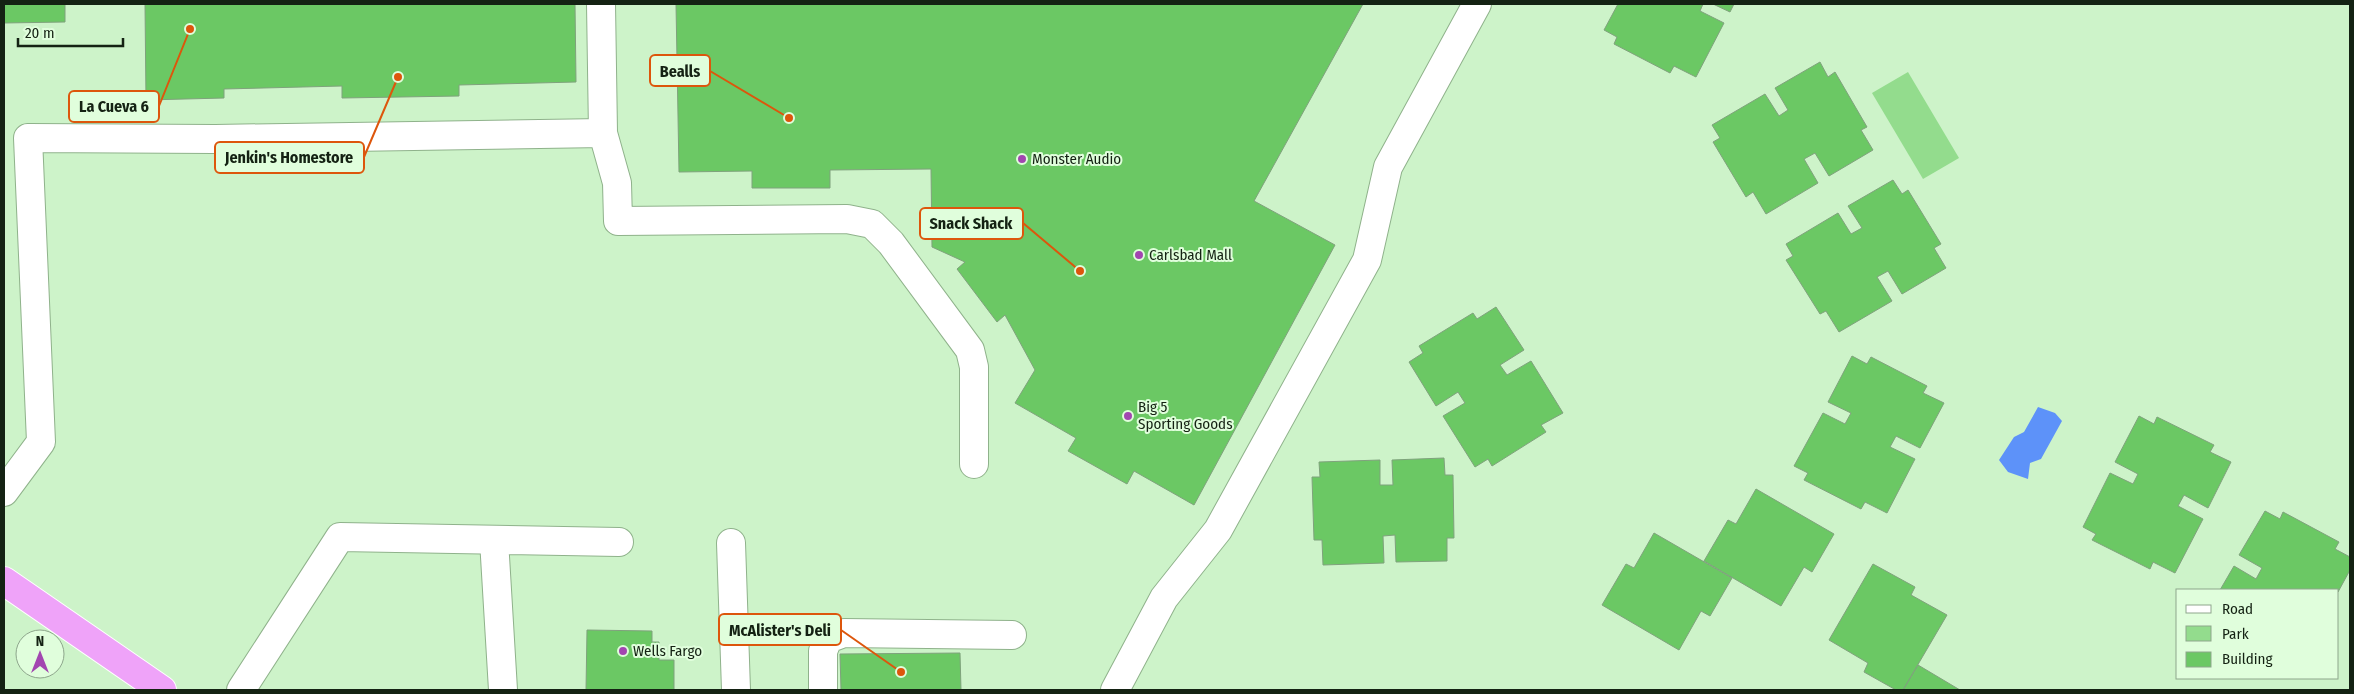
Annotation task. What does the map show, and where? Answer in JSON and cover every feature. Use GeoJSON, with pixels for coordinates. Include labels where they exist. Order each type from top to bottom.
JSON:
{"type":"FeatureCollection","features":[{"type":"Feature","properties":{"kind":"highway"},"geometry":{"type":"LineString","coordinates":[[4,581],[162,690]]}},
{"type":"Feature","properties":{"kind":"lane"},"geometry":{"type":"LineString","coordinates":[[602,4],[603,133],[617,182],[618,221],[847,219],[872,224],[897,250],[970,350],[974,367],[974,464]]}},
{"type":"Feature","properties":{"kind":"lane"},"geometry":{"type":"LineString","coordinates":[[1116,690],[1164,598],[1218,530],[1367,260],[1388,167],[1477,4]]}},
{"type":"Feature","properties":{"kind":"lane"},"geometry":{"type":"LineString","coordinates":[[4,492],[41,442],[28,138],[215,139],[603,133]]}},
{"type":"Feature","properties":{"kind":"lane"},"geometry":{"type":"LineString","coordinates":[[241,690],[340,537],[619,542]]}},
{"type":"Feature","properties":{"kind":"lane"},"geometry":{"type":"LineString","coordinates":[[494,540],[503,690]]}},
{"type":"Feature","properties":{"kind":"lane"},"geometry":{"type":"LineString","coordinates":[[731,543],[736,690]]}},
{"type":"Feature","properties":{"kind":"lane"},"geometry":{"type":"LineString","coordinates":[[823,690],[823,651],[828,639],[844,634],[1012,635]]}},
{"type":"Feature","properties":{"kind":"green space"},"geometry":{"type":"Polygon","coordinates":[[[1908,72],[1959,158],[1923,179],[1872,93],[1908,72]]]}},
{"type":"Feature","properties":{"kind":"water"},"geometry":{"type":"Polygon","coordinates":[[[2038,407],[2055,413],[2062,421],[2041,459],[2030,463],[2028,479],[2008,472],[1999,460],[2014,437],[2024,432],[2038,407]]]}},
{"type":"Feature","properties":{"kind":"building"},"geometry":{"type":"Polygon","coordinates":[[[4,4],[65,4],[65,22],[4,23],[4,4]]]}},
{"type":"Feature","properties":{"kind":"building"},"geometry":{"type":"Polygon","coordinates":[[[145,4],[575,4],[576,82],[459,85],[459,96],[342,98],[342,86],[224,89],[224,98],[146,100],[145,4]]]}},
{"type":"Feature","properties":{"kind":"building","name":"Carlsbad Mall"},"geometry":{"type":"Polygon","coordinates":[[[676,4],[1363,4],[1254,201],[1335,245],[1194,505],[1134,471],[1127,484],[1068,451],[1076,438],[1015,403],[1035,370],[1005,315],[997,322],[957,269],[965,262],[932,247],[931,169],[830,170],[830,188],[752,188],[752,171],[679,172],[676,4]]]}},
{"type":"Feature","properties":{"kind":"building"},"geometry":{"type":"Polygon","coordinates":[[[1618,4],[1703,4],[1700,11],[1724,23],[1696,77],[1674,66],[1670,73],[1614,44],[1617,37],[1604,30],[1618,4]]]}},
{"type":"Feature","properties":{"kind":"building"},"geometry":{"type":"Polygon","coordinates":[[[1713,4],[1734,4],[1730,12],[1713,4]]]}},
{"type":"Feature","properties":{"kind":"building"},"geometry":{"type":"Polygon","coordinates":[[[1820,62],[1828,77],[1835,72],[1867,127],[1861,130],[1873,150],[1829,176],[1815,153],[1804,159],[1818,183],[1766,214],[1753,192],[1746,197],[1713,142],[1720,138],[1712,125],[1765,94],[1779,116],[1788,110],[1775,88],[1820,62]]]}},
{"type":"Feature","properties":{"kind":"building"},"geometry":{"type":"Polygon","coordinates":[[[1893,180],[1902,194],[1908,190],[1941,244],[1934,248],[1946,268],[1902,294],[1888,271],[1877,277],[1892,301],[1839,332],[1826,311],[1820,314],[1786,260],[1793,256],[1786,244],[1838,213],[1851,234],[1862,228],[1848,206],[1893,180]]]}},
{"type":"Feature","properties":{"kind":"building"},"geometry":{"type":"Polygon","coordinates":[[[1496,307],[1524,350],[1500,365],[1507,375],[1531,361],[1563,413],[1541,425],[1546,432],[1492,466],[1488,459],[1475,467],[1443,416],[1465,403],[1458,392],[1436,406],[1409,362],[1423,353],[1419,346],[1473,313],[1477,319],[1496,307]]]}},
{"type":"Feature","properties":{"kind":"building"},"geometry":{"type":"Polygon","coordinates":[[[1852,356],[1867,364],[1871,357],[1927,386],[1923,393],[1944,403],[1920,448],[1896,436],[1890,447],[1915,459],[1887,513],[1865,502],[1861,509],[1804,480],[1808,473],[1794,466],[1823,413],[1845,424],[1851,413],[1828,402],[1852,356]]]}},
{"type":"Feature","properties":{"kind":"building"},"geometry":{"type":"Polygon","coordinates":[[[2139,416],[2154,424],[2157,417],[2214,445],[2210,452],[2231,462],[2208,508],[2184,495],[2178,506],[2203,519],[2175,573],[2153,562],[2150,569],[2092,540],[2096,534],[2083,527],[2110,473],[2133,484],[2138,474],[2115,462],[2139,416]]]}},
{"type":"Feature","properties":{"kind":"building"},"geometry":{"type":"Polygon","coordinates":[[[1444,458],[1445,475],[1453,475],[1454,538],[1447,538],[1447,561],[1396,562],[1395,535],[1383,536],[1384,563],[1323,565],[1322,540],[1314,540],[1312,477],[1320,477],[1319,462],[1380,460],[1380,485],[1393,485],[1392,460],[1444,458]]]}},
{"type":"Feature","properties":{"kind":"building"},"geometry":{"type":"Polygon","coordinates":[[[1756,489],[1834,534],[1812,572],[1804,567],[1781,606],[1704,561],[1728,520],[1736,524],[1756,489]]]}},
{"type":"Feature","properties":{"kind":"building"},"geometry":{"type":"Polygon","coordinates":[[[2265,511],[2280,519],[2283,512],[2339,542],[2335,549],[2350,557],[2350,570],[2339,590],[2221,589],[2234,566],[2256,579],[2262,568],[2239,555],[2265,511]]]}},
{"type":"Feature","properties":{"kind":"building"},"geometry":{"type":"Polygon","coordinates":[[[1654,533],[1732,578],[1710,616],[1701,611],[1679,650],[1602,605],[1626,564],[1634,568],[1654,533]]]}},
{"type":"Feature","properties":{"kind":"building"},"geometry":{"type":"Polygon","coordinates":[[[1873,564],[1915,587],[1911,595],[1947,615],[1903,690],[1896,690],[1864,672],[1868,663],[1829,640],[1873,564]]]}},
{"type":"Feature","properties":{"kind":"building","name":"Wells Fargo"},"geometry":{"type":"Polygon","coordinates":[[[587,630],[652,631],[652,642],[659,642],[659,660],[674,660],[674,690],[586,690],[587,630]]]}},
{"type":"Feature","properties":{"kind":"building"},"geometry":{"type":"Polygon","coordinates":[[[960,653],[961,690],[841,690],[840,654],[960,653]]]}},
{"type":"Feature","properties":{"kind":"building"},"geometry":{"type":"Polygon","coordinates":[[[1918,665],[1960,690],[1903,690],[1918,665]]]}},
{"type":"Feature","properties":{"kind":"place","name":"La Cueva 6"},"geometry":{"type":"Point","coordinates":[190,29]}},
{"type":"Feature","properties":{"kind":"place","name":"Jenkin's Homestore"},"geometry":{"type":"Point","coordinates":[398,77]}},
{"type":"Feature","properties":{"kind":"place","name":"Bealls"},"geometry":{"type":"Point","coordinates":[789,118]}},
{"type":"Feature","properties":{"kind":"place","name":"Monster Audio"},"geometry":{"type":"Point","coordinates":[1022,159]}},
{"type":"Feature","properties":{"kind":"place","name":"Carlsbad Mall"},"geometry":{"type":"Point","coordinates":[1139,255]}},
{"type":"Feature","properties":{"kind":"place","name":"Snack Shack"},"geometry":{"type":"Point","coordinates":[1080,271]}},
{"type":"Feature","properties":{"kind":"place","name":"Big 5 Sporting Goods"},"geometry":{"type":"Point","coordinates":[1128,416]}},
{"type":"Feature","properties":{"kind":"place","name":"Wells Fargo"},"geometry":{"type":"Point","coordinates":[623,651]}},
{"type":"Feature","properties":{"kind":"place","name":"McAlister's Deli"},"geometry":{"type":"Point","coordinates":[901,672]}}]}
